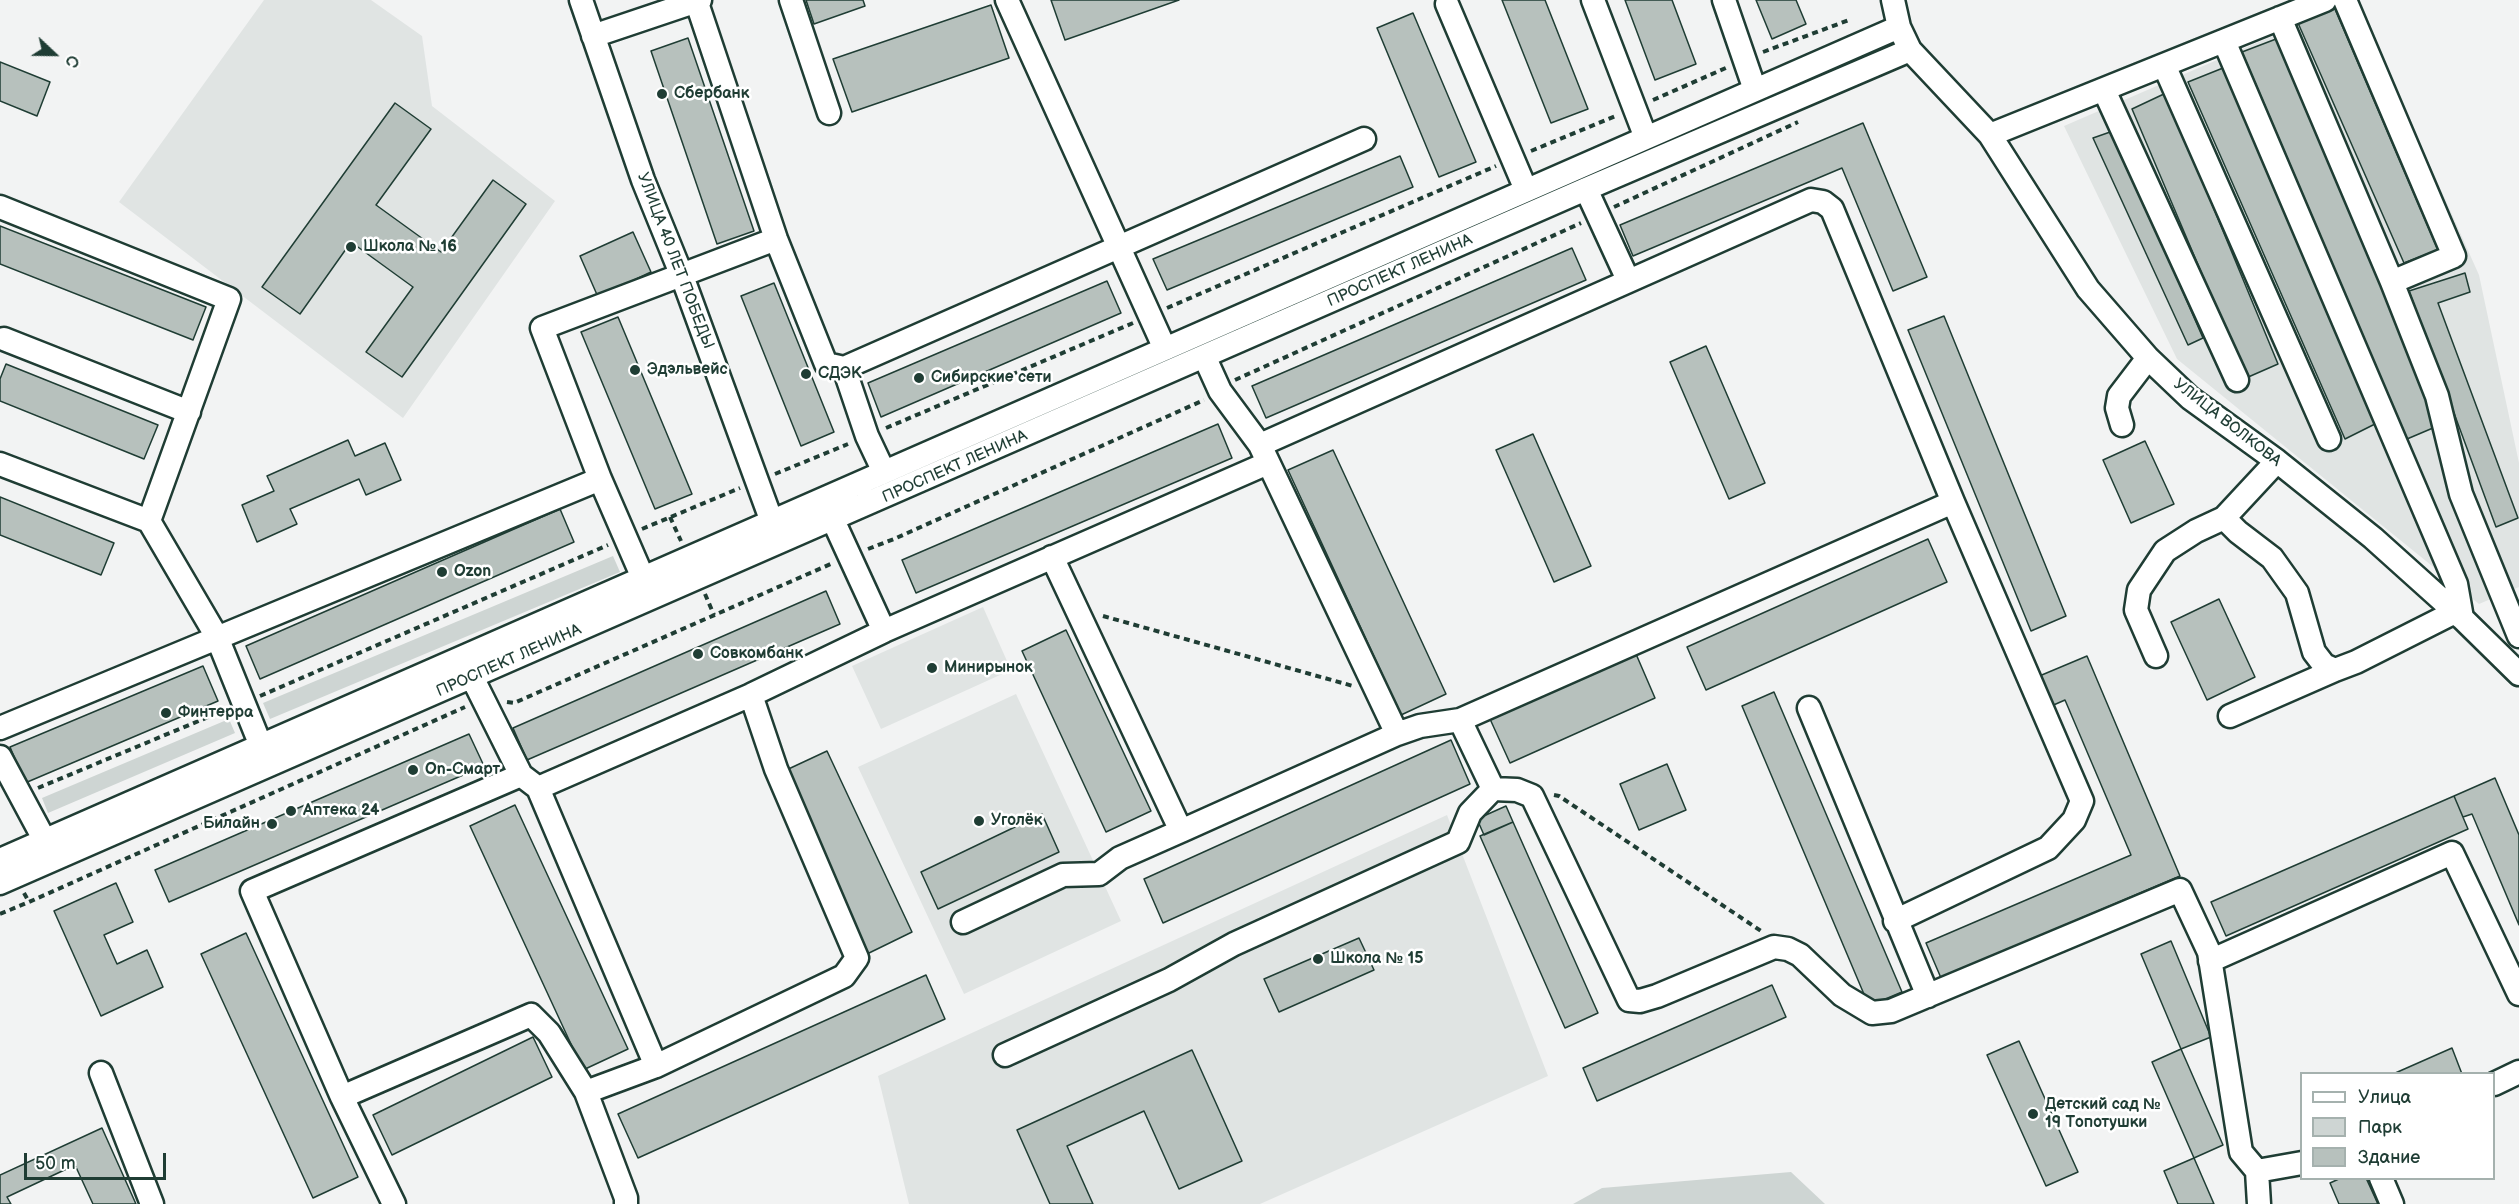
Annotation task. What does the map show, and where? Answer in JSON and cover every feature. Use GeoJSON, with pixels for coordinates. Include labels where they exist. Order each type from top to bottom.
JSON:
{"type":"FeatureCollection","features":[{"type":"Feature","properties":{"kind":"street","name":"УЛИЦА 40 ЛЕТ ПОБЕДЫ"},"geometry":{"type":"LineString","coordinates":[[581,0],[644,180],[682,276],[779,543]]}},
{"type":"Feature","properties":{"kind":"street"},"geometry":{"type":"LineString","coordinates":[[791,0],[829,113]]}},
{"type":"Feature","properties":{"kind":"street"},"geometry":{"type":"LineString","coordinates":[[1007,0],[1165,349]]}},
{"type":"Feature","properties":{"kind":"street"},"geometry":{"type":"LineString","coordinates":[[1593,0],[1646,138]]}},
{"type":"Feature","properties":{"kind":"street"},"geometry":{"type":"LineString","coordinates":[[1724,0],[1755,90]]}},
{"type":"Feature","properties":{"kind":"street","name":"УЛИЦА ВОЛКОВА"},"geometry":{"type":"LineString","coordinates":[[1893,0],[1899,27],[1910,50],[1990,135],[2088,289],[2148,358],[2190,398],[2277,461],[2373,538],[2517,666]]}},
{"type":"Feature","properties":{"kind":"street"},"geometry":{"type":"LineString","coordinates":[[1990,135],[2325,0]]}},
{"type":"Feature","properties":{"kind":"street"},"geometry":{"type":"LineString","coordinates":[[2345,0],[2454,256],[2392,282]]}},
{"type":"Feature","properties":{"kind":"street"},"geometry":{"type":"LineString","coordinates":[[594,36],[698,1],[776,239],[826,364],[844,368],[1364,139]]}},
{"type":"Feature","properties":{"kind":"street"},"geometry":{"type":"LineString","coordinates":[[1448,4],[1526,190]]}},
{"type":"Feature","properties":{"kind":"street"},"geometry":{"type":"LineString","coordinates":[[2280,18],[2392,282],[2437,396],[2461,494],[2519,636]]}},
{"type":"Feature","properties":{"kind":"street","name":"ПРОСПЕКТ ЛЕНИНА"},"geometry":{"type":"LineString","coordinates":[[0,860],[1899,27]]}},
{"type":"Feature","properties":{"kind":"street"},"geometry":{"type":"LineString","coordinates":[[2224,41],[2456,584],[2458,615],[2230,716]]}},
{"type":"Feature","properties":{"kind":"street","name":"ПРОСПЕКТ ЛЕНИНА"},"geometry":{"type":"LineString","coordinates":[[8,880],[1205,358],[1586,189],[1910,50]]}},
{"type":"Feature","properties":{"kind":"street"},"geometry":{"type":"LineString","coordinates":[[2164,65],[2329,439]]}},
{"type":"Feature","properties":{"kind":"street"},"geometry":{"type":"LineString","coordinates":[[2103,90],[2236,380]]}},
{"type":"Feature","properties":{"kind":"street"},"geometry":{"type":"LineString","coordinates":[[1586,189],[1628,280]]}},
{"type":"Feature","properties":{"kind":"street"},"geometry":{"type":"LineString","coordinates":[[394,1204],[342,1097],[252,891],[751,695],[885,631],[1052,557],[1628,280],[1811,200],[1823,202],[1832,209],[1953,502],[2082,801],[2073,820],[2048,848],[1895,921]]}},
{"type":"Feature","properties":{"kind":"street"},"geometry":{"type":"LineString","coordinates":[[0,207],[229,298],[149,521]]}},
{"type":"Feature","properties":{"kind":"street"},"geometry":{"type":"LineString","coordinates":[[643,578],[600,479],[542,328],[776,239]]}},
{"type":"Feature","properties":{"kind":"street"},"geometry":{"type":"LineString","coordinates":[[4,339],[189,412]]}},
{"type":"Feature","properties":{"kind":"street"},"geometry":{"type":"LineString","coordinates":[[1205,358],[1220,391],[1264,454],[1397,734]]}},
{"type":"Feature","properties":{"kind":"street"},"geometry":{"type":"LineString","coordinates":[[2122,425],[2117,408],[2120,396],[2148,358]]}},
{"type":"Feature","properties":{"kind":"street"},"geometry":{"type":"LineString","coordinates":[[844,368],[867,436],[884,472]]}},
{"type":"Feature","properties":{"kind":"street"},"geometry":{"type":"LineString","coordinates":[[2156,657],[2136,610],[2139,590],[2165,551],[2196,531],[2224,518],[2277,461]]}},
{"type":"Feature","properties":{"kind":"street"},"geometry":{"type":"LineString","coordinates":[[0,464],[149,521],[216,637],[245,702],[261,746]]}},
{"type":"Feature","properties":{"kind":"street"},"geometry":{"type":"LineString","coordinates":[[0,728],[600,479]]}},
{"type":"Feature","properties":{"kind":"street"},"geometry":{"type":"LineString","coordinates":[[963,922],[1063,875],[1099,874],[1120,858],[1397,734],[1420,726],[1460,720],[1953,502]]}},
{"type":"Feature","properties":{"kind":"street"},"geometry":{"type":"LineString","coordinates":[[2224,518],[2272,558],[2296,593],[2314,652],[2324,665],[2335,670]]}},
{"type":"Feature","properties":{"kind":"street"},"geometry":{"type":"LineString","coordinates":[[833,520],[885,631]]}},
{"type":"Feature","properties":{"kind":"street"},"geometry":{"type":"LineString","coordinates":[[1052,557],[1181,831]]}},
{"type":"Feature","properties":{"kind":"street"},"geometry":{"type":"LineString","coordinates":[[472,677],[530,782],[656,1066]]}},
{"type":"Feature","properties":{"kind":"street"},"geometry":{"type":"LineString","coordinates":[[586,1092],[656,1066],[844,976],[857,958],[776,769],[751,695]]}},
{"type":"Feature","properties":{"kind":"street"},"geometry":{"type":"LineString","coordinates":[[1809,708],[1895,921],[1928,996]]}},
{"type":"Feature","properties":{"kind":"street"},"geometry":{"type":"LineString","coordinates":[[1460,720],[1493,789]]}},
{"type":"Feature","properties":{"kind":"street"},"geometry":{"type":"LineString","coordinates":[[0,757],[44,839]]}},
{"type":"Feature","properties":{"kind":"street"},"geometry":{"type":"LineString","coordinates":[[1005,1055],[1169,980],[1234,944],[1458,842],[1470,813],[1493,789],[1517,790],[1532,796],[1629,1000],[1640,1001],[1657,996],[1774,946],[1788,949],[1800,956],[1842,995],[1872,1013],[1891,1011],[2180,890],[2209,952],[2241,1152],[2257,1171],[2259,1204]]}},
{"type":"Feature","properties":{"kind":"street"},"geometry":{"type":"LineString","coordinates":[[2210,961],[2452,853],[2519,994]]}},
{"type":"Feature","properties":{"kind":"street"},"geometry":{"type":"LineString","coordinates":[[342,1097],[531,1016],[549,1033],[586,1092],[626,1198],[626,1204]]}},
{"type":"Feature","properties":{"kind":"street"},"geometry":{"type":"LineString","coordinates":[[101,1072],[152,1204]]}},
{"type":"Feature","properties":{"kind":"street"},"geometry":{"type":"LineString","coordinates":[[2495,1083],[2519,1072]]}},
{"type":"Feature","properties":{"kind":"street"},"geometry":{"type":"LineString","coordinates":[[2257,1171],[2300,1163]]}},
{"type":"Feature","properties":{"kind":"street"},"geometry":{"type":"LineString","coordinates":[[2381,1180],[2392,1204]]}},
{"type":"Feature","properties":{"kind":"path"},"geometry":{"type":"LineString","coordinates":[[20,795],[245,702],[625,537],[1634,109],[1745,59],[1849,20]]}},
{"type":"Feature","properties":{"kind":"path"},"geometry":{"type":"LineString","coordinates":[[0,914],[458,709],[485,700],[514,703],[849,556],[894,539],[1220,391],[1241,375],[1802,121]]}},
{"type":"Feature","properties":{"kind":"path"},"geometry":{"type":"LineString","coordinates":[[1076,609],[1376,693]]}},
{"type":"Feature","properties":{"kind":"path"},"geometry":{"type":"LineString","coordinates":[[1532,796],[1543,794],[1559,796],[1788,949]]}},
{"type":"Feature","properties":{"kind":"path"},"geometry":{"type":"LineString","coordinates":[[8,880],[29,902]]}},
{"type":"Feature","properties":{"kind":"shaded area","name":"Школа № 16"},"geometry":{"type":"Polygon","coordinates":[[[264,0],[371,0],[422,36],[432,106],[555,201],[403,418],[119,202],[264,0]]]}},
{"type":"Feature","properties":{"kind":"shaded area"},"geometry":{"type":"Polygon","coordinates":[[[2356,0],[2479,275],[2519,463],[2519,587],[2479,604],[2177,359],[2064,126],[2356,0]]]}},
{"type":"Feature","properties":{"kind":"shaded area","name":"Минирынок"},"geometry":{"type":"Polygon","coordinates":[[[983,607],[1011,670],[881,729],[852,666],[983,607]]]}},
{"type":"Feature","properties":{"kind":"shaded area","name":"Уголёк"},"geometry":{"type":"Polygon","coordinates":[[[1016,694],[1121,921],[964,994],[858,767],[1016,694]]]}},
{"type":"Feature","properties":{"kind":"shaded area","name":"Школа № 15"},"geometry":{"type":"Polygon","coordinates":[[[1447,815],[1548,1076],[1260,1204],[909,1204],[878,1076],[1447,815]]]}},
{"type":"Feature","properties":{"kind":"green space"},"geometry":{"type":"Polygon","coordinates":[[[613,556],[620,572],[270,719],[263,703],[613,556]]]}},
{"type":"Feature","properties":{"kind":"green space"},"geometry":{"type":"Polygon","coordinates":[[[229,719],[235,733],[48,813],[42,798],[229,719]]]}},
{"type":"Feature","properties":{"kind":"green space"},"geometry":{"type":"Polygon","coordinates":[[[1791,1172],[1825,1204],[1573,1204],[1602,1188],[1791,1172]]]}},
{"type":"Feature","properties":{"kind":"building"},"geometry":{"type":"Polygon","coordinates":[[[806,0],[863,0],[865,6],[814,24],[806,0]]]}},
{"type":"Feature","properties":{"kind":"building"},"geometry":{"type":"Polygon","coordinates":[[[1051,0],[1179,0],[1065,40],[1051,0]]]}},
{"type":"Feature","properties":{"kind":"building"},"geometry":{"type":"Polygon","coordinates":[[[1502,0],[1545,0],[1588,109],[1551,123],[1502,0]]]}},
{"type":"Feature","properties":{"kind":"building"},"geometry":{"type":"Polygon","coordinates":[[[1625,0],[1672,0],[1696,64],[1655,80],[1625,0]]]}},
{"type":"Feature","properties":{"kind":"building"},"geometry":{"type":"Polygon","coordinates":[[[1756,0],[1796,0],[1806,24],[1772,39],[1756,0]]]}},
{"type":"Feature","properties":{"kind":"building"},"geometry":{"type":"Polygon","coordinates":[[[991,5],[1009,58],[852,112],[833,59],[991,5]]]}},
{"type":"Feature","properties":{"kind":"building"},"geometry":{"type":"Polygon","coordinates":[[[2335,9],[2438,250],[2404,263],[2298,23],[2335,9]]]}},
{"type":"Feature","properties":{"kind":"building"},"geometry":{"type":"Polygon","coordinates":[[[1413,13],[1476,162],[1439,177],[1377,28],[1413,13]]]}},
{"type":"Feature","properties":{"kind":"building"},"geometry":{"type":"Polygon","coordinates":[[[688,38],[754,231],[717,244],[651,51],[688,38]]]}},
{"type":"Feature","properties":{"kind":"building"},"geometry":{"type":"Polygon","coordinates":[[[2276,39],[2440,425],[2407,439],[2242,52],[2276,39]]]}},
{"type":"Feature","properties":{"kind":"building"},"geometry":{"type":"Polygon","coordinates":[[[0,62],[50,82],[37,116],[0,101],[0,62]]]}},
{"type":"Feature","properties":{"kind":"building"},"geometry":{"type":"Polygon","coordinates":[[[2223,68],[2377,423],[2345,439],[2188,82],[2223,68]]]}},
{"type":"Feature","properties":{"kind":"building"},"geometry":{"type":"Polygon","coordinates":[[[2166,93],[2278,364],[2246,378],[2132,109],[2166,93]]]}},
{"type":"Feature","properties":{"kind":"building"},"geometry":{"type":"Polygon","coordinates":[[[395,103],[431,129],[376,205],[441,252],[493,180],[526,204],[402,377],[366,352],[413,287],[351,242],[300,314],[262,287],[395,103]]]}},
{"type":"Feature","properties":{"kind":"building"},"geometry":{"type":"Polygon","coordinates":[[[1863,123],[1927,277],[1893,291],[1842,168],[1633,256],[1620,225],[1863,123]]]}},
{"type":"Feature","properties":{"kind":"building"},"geometry":{"type":"Polygon","coordinates":[[[2113,131],[2203,338],[2188,345],[2093,138],[2113,131]]]}},
{"type":"Feature","properties":{"kind":"building"},"geometry":{"type":"Polygon","coordinates":[[[1400,156],[1413,187],[1167,290],[1153,259],[1400,156]]]}},
{"type":"Feature","properties":{"kind":"building"},"geometry":{"type":"Polygon","coordinates":[[[0,226],[206,307],[193,340],[0,264],[0,226]]]}},
{"type":"Feature","properties":{"kind":"building"},"geometry":{"type":"Polygon","coordinates":[[[633,232],[651,272],[598,297],[580,256],[633,232]]]}},
{"type":"Feature","properties":{"kind":"building"},"geometry":{"type":"Polygon","coordinates":[[[1572,248],[1586,280],[1266,418],[1252,386],[1572,248]]]}},
{"type":"Feature","properties":{"kind":"building"},"geometry":{"type":"Polygon","coordinates":[[[2465,273],[2470,292],[2438,303],[2518,518],[2496,527],[2409,291],[2465,273]]]}},
{"type":"Feature","properties":{"kind":"building"},"geometry":{"type":"Polygon","coordinates":[[[1107,281],[1121,313],[881,417],[868,383],[1107,281]]]}},
{"type":"Feature","properties":{"kind":"building"},"geometry":{"type":"Polygon","coordinates":[[[774,283],[834,432],[801,446],[741,296],[774,283]]]}},
{"type":"Feature","properties":{"kind":"building"},"geometry":{"type":"Polygon","coordinates":[[[1944,316],[2066,616],[2031,631],[1908,330],[1944,316]]]}},
{"type":"Feature","properties":{"kind":"building"},"geometry":{"type":"Polygon","coordinates":[[[618,317],[692,494],[655,509],[581,332],[618,317]]]}},
{"type":"Feature","properties":{"kind":"building"},"geometry":{"type":"Polygon","coordinates":[[[1706,346],[1765,483],[1729,499],[1670,362],[1706,346]]]}},
{"type":"Feature","properties":{"kind":"building"},"geometry":{"type":"Polygon","coordinates":[[[6,364],[158,425],[144,459],[0,401],[0,379],[6,364]]]}},
{"type":"Feature","properties":{"kind":"building"},"geometry":{"type":"Polygon","coordinates":[[[1218,424],[1232,458],[916,593],[902,560],[1218,424]]]}},
{"type":"Feature","properties":{"kind":"building"},"geometry":{"type":"Polygon","coordinates":[[[1533,434],[1591,566],[1554,582],[1496,450],[1533,434]]]}},
{"type":"Feature","properties":{"kind":"building"},"geometry":{"type":"Polygon","coordinates":[[[348,440],[355,456],[385,443],[401,480],[366,495],[359,479],[290,509],[297,524],[257,542],[242,505],[274,491],[267,476],[348,440]]]}},
{"type":"Feature","properties":{"kind":"building"},"geometry":{"type":"Polygon","coordinates":[[[2145,441],[2174,504],[2131,523],[2103,460],[2145,441]]]}},
{"type":"Feature","properties":{"kind":"building"},"geometry":{"type":"Polygon","coordinates":[[[1333,450],[1446,694],[1401,715],[1288,470],[1333,450]]]}},
{"type":"Feature","properties":{"kind":"building"},"geometry":{"type":"Polygon","coordinates":[[[0,497],[114,543],[101,575],[0,535],[0,497]]]}},
{"type":"Feature","properties":{"kind":"building"},"geometry":{"type":"Polygon","coordinates":[[[560,509],[574,542],[260,679],[246,646],[560,509]]]}},
{"type":"Feature","properties":{"kind":"building"},"geometry":{"type":"Polygon","coordinates":[[[1928,539],[1947,582],[1706,690],[1687,647],[1928,539]]]}},
{"type":"Feature","properties":{"kind":"building"},"geometry":{"type":"Polygon","coordinates":[[[826,591],[840,624],[527,760],[513,728],[826,591]]]}},
{"type":"Feature","properties":{"kind":"building"},"geometry":{"type":"Polygon","coordinates":[[[2219,599],[2255,677],[2207,700],[2171,622],[2219,599]]]}},
{"type":"Feature","properties":{"kind":"building"},"geometry":{"type":"Polygon","coordinates":[[[1066,630],[1151,811],[1106,832],[1022,651],[1066,630]]]}},
{"type":"Feature","properties":{"kind":"building"},"geometry":{"type":"Polygon","coordinates":[[[1636,654],[1655,698],[1510,763],[1490,719],[1636,654]]]}},
{"type":"Feature","properties":{"kind":"building"},"geometry":{"type":"Polygon","coordinates":[[[2087,656],[2180,876],[1941,978],[1926,943],[2131,855],[2065,700],[2049,707],[2037,677],[2087,656]]]}},
{"type":"Feature","properties":{"kind":"building"},"geometry":{"type":"Polygon","coordinates":[[[203,666],[218,701],[25,783],[10,747],[203,666]]]}},
{"type":"Feature","properties":{"kind":"building"},"geometry":{"type":"Polygon","coordinates":[[[1774,692],[1902,992],[1869,1006],[1742,706],[1774,692]]]}},
{"type":"Feature","properties":{"kind":"building"},"geometry":{"type":"Polygon","coordinates":[[[469,734],[484,766],[169,902],[155,870],[469,734]]]}},
{"type":"Feature","properties":{"kind":"building"},"geometry":{"type":"Polygon","coordinates":[[[1451,740],[1470,784],[1163,923],[1144,879],[1451,740]]]}},
{"type":"Feature","properties":{"kind":"building"},"geometry":{"type":"Polygon","coordinates":[[[827,751],[912,932],[867,954],[782,772],[827,751]]]}},
{"type":"Feature","properties":{"kind":"building"},"geometry":{"type":"Polygon","coordinates":[[[1667,764],[1686,810],[1639,830],[1620,784],[1667,764]]]}},
{"type":"Feature","properties":{"kind":"building"},"geometry":{"type":"Polygon","coordinates":[[[2495,778],[2519,835],[2519,925],[2472,814],[2463,817],[2454,796],[2495,778]]]}},
{"type":"Feature","properties":{"kind":"building"},"geometry":{"type":"Polygon","coordinates":[[[2454,796],[2468,829],[2226,936],[2211,902],[2454,796]]]}},
{"type":"Feature","properties":{"kind":"building"},"geometry":{"type":"Polygon","coordinates":[[[515,805],[628,1049],[583,1070],[470,826],[515,805]]]}},
{"type":"Feature","properties":{"kind":"building"},"geometry":{"type":"Polygon","coordinates":[[[1506,806],[1513,822],[1484,835],[1477,819],[1506,806]]]}},
{"type":"Feature","properties":{"kind":"building"},"geometry":{"type":"Polygon","coordinates":[[[1042,814],[1059,852],[938,909],[921,872],[1042,814]]]}},
{"type":"Feature","properties":{"kind":"building"},"geometry":{"type":"Polygon","coordinates":[[[1513,822],[1598,1013],[1565,1028],[1480,836],[1513,822]]]}},
{"type":"Feature","properties":{"kind":"building"},"geometry":{"type":"Polygon","coordinates":[[[116,883],[133,922],[104,935],[117,964],[147,950],[163,987],[101,1016],[54,911],[116,883]]]}},
{"type":"Feature","properties":{"kind":"building"},"geometry":{"type":"Polygon","coordinates":[[[246,933],[358,1177],[313,1198],[201,954],[246,933]]]}},
{"type":"Feature","properties":{"kind":"building"},"geometry":{"type":"Polygon","coordinates":[[[1359,938],[1374,970],[1279,1012],[1264,979],[1359,938]]]}},
{"type":"Feature","properties":{"kind":"building"},"geometry":{"type":"Polygon","coordinates":[[[2171,941],[2211,1037],[2181,1049],[2141,954],[2171,941]]]}},
{"type":"Feature","properties":{"kind":"building"},"geometry":{"type":"Polygon","coordinates":[[[926,975],[945,1019],[638,1158],[618,1114],[926,975]]]}},
{"type":"Feature","properties":{"kind":"building"},"geometry":{"type":"Polygon","coordinates":[[[1772,985],[1786,1017],[1597,1101],[1583,1068],[1772,985]]]}},
{"type":"Feature","properties":{"kind":"building"},"geometry":{"type":"Polygon","coordinates":[[[533,1037],[552,1077],[392,1155],[373,1115],[533,1037]]]}},
{"type":"Feature","properties":{"kind":"building","name":"Детский сад № 19 Топотушки"},"geometry":{"type":"Polygon","coordinates":[[[2019,1041],[2078,1172],[2046,1186],[1987,1055],[2019,1041]]]}},
{"type":"Feature","properties":{"kind":"building"},"geometry":{"type":"Polygon","coordinates":[[[2452,1048],[2461,1072],[2398,1072],[2452,1048]]]}},
{"type":"Feature","properties":{"kind":"building"},"geometry":{"type":"Polygon","coordinates":[[[2181,1049],[2223,1145],[2194,1158],[2152,1062],[2181,1049]]]}},
{"type":"Feature","properties":{"kind":"building"},"geometry":{"type":"Polygon","coordinates":[[[1192,1050],[1242,1161],[1179,1189],[1144,1111],[1067,1146],[1093,1204],[1050,1204],[1017,1130],[1192,1050]]]}},
{"type":"Feature","properties":{"kind":"building"},"geometry":{"type":"Polygon","coordinates":[[[102,1128],[136,1204],[93,1204],[75,1165],[7,1197],[11,1204],[0,1204],[0,1175],[102,1128]]]}},
{"type":"Feature","properties":{"kind":"building"},"geometry":{"type":"Polygon","coordinates":[[[2194,1158],[2214,1204],[2178,1204],[2164,1171],[2194,1158]]]}},
{"type":"Feature","properties":{"kind":"building"},"geometry":{"type":"Polygon","coordinates":[[[2337,1180],[2367,1180],[2378,1204],[2339,1204],[2330,1183],[2337,1180]]]}},
{"type":"Feature","properties":{"kind":"place","name":"Сбербанк"},"geometry":{"type":"Point","coordinates":[662,94]}},
{"type":"Feature","properties":{"kind":"place","name":"Школа № 16"},"geometry":{"type":"Point","coordinates":[351,247]}},
{"type":"Feature","properties":{"kind":"place","name":"Эдэльвейс"},"geometry":{"type":"Point","coordinates":[635,370]}},
{"type":"Feature","properties":{"kind":"place","name":"СДЭК"},"geometry":{"type":"Point","coordinates":[806,374]}},
{"type":"Feature","properties":{"kind":"place","name":"Сибирские сети"},"geometry":{"type":"Point","coordinates":[919,378]}},
{"type":"Feature","properties":{"kind":"place","name":"Ozon"},"geometry":{"type":"Point","coordinates":[442,572]}},
{"type":"Feature","properties":{"kind":"place","name":"Совкомбанк"},"geometry":{"type":"Point","coordinates":[698,654]}},
{"type":"Feature","properties":{"kind":"place","name":"Минирынок"},"geometry":{"type":"Point","coordinates":[932,668]}},
{"type":"Feature","properties":{"kind":"place","name":"Финтерра"},"geometry":{"type":"Point","coordinates":[166,713]}},
{"type":"Feature","properties":{"kind":"place","name":"On-Смарт"},"geometry":{"type":"Point","coordinates":[413,770]}},
{"type":"Feature","properties":{"kind":"place","name":"Аптека 24"},"geometry":{"type":"Point","coordinates":[291,811]}},
{"type":"Feature","properties":{"kind":"place","name":"Уголёк"},"geometry":{"type":"Point","coordinates":[979,821]}},
{"type":"Feature","properties":{"kind":"place","name":"Билайн"},"geometry":{"type":"Point","coordinates":[272,824]}},
{"type":"Feature","properties":{"kind":"place","name":"Школа № 15"},"geometry":{"type":"Point","coordinates":[1318,959]}},
{"type":"Feature","properties":{"kind":"place","name":"Детский сад № 19 Топотушки"},"geometry":{"type":"Point","coordinates":[2033,1114]}}]}
